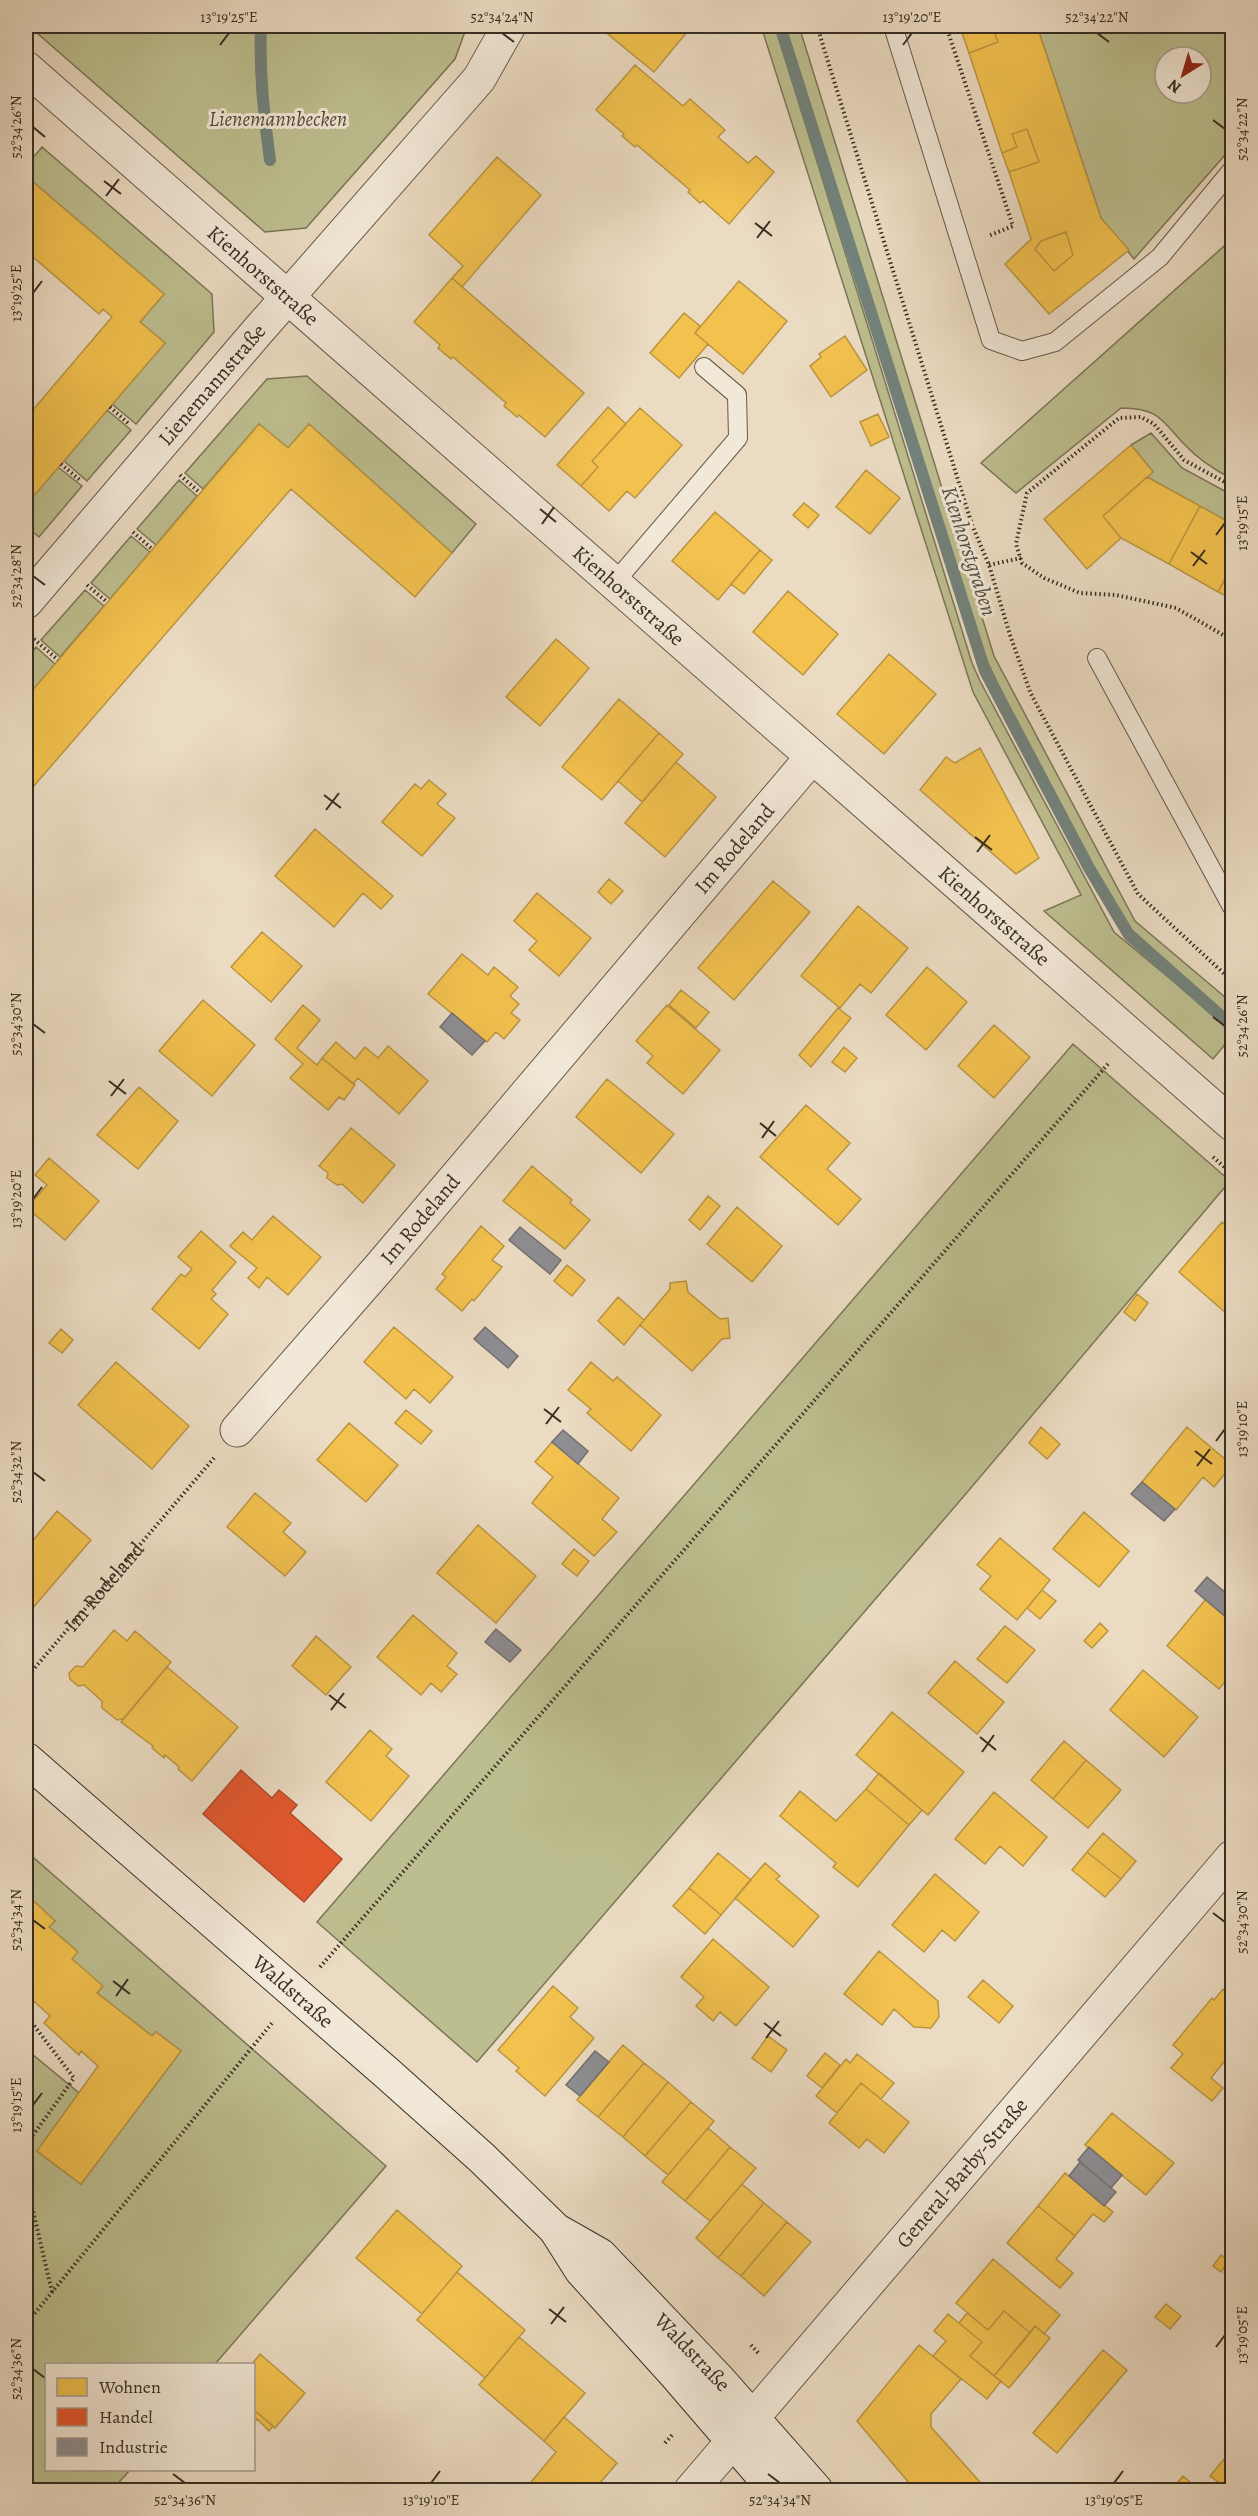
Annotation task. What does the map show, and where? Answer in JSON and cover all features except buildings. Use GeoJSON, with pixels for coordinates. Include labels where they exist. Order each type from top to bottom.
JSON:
{"type":"FeatureCollection","features":[{"type":"Feature","properties":{"kind":"street","name":"Lienemannstraße"},"geometry":{"type":"LineString","coordinates":[[26,602],[479,79],[509,26]]}},
{"type":"Feature","properties":{"kind":"street","name":"Kienhorststraße"},"geometry":{"type":"LineString","coordinates":[[26,68],[1233,1124]]}},
{"type":"Feature","properties":{"kind":"street","name":"Im Rodeland"},"geometry":{"type":"LineString","coordinates":[[237,1430],[378,1269],[812,757]]}},
{"type":"Feature","properties":{"kind":"street","name":"Waldstraße"},"geometry":{"type":"LineString","coordinates":[[26,1759],[482,2158],[556,2230],[581,2270],[743,2431],[816,2490]]}},
{"type":"Feature","properties":{"kind":"street","name":"General-Barby-Straße"},"geometry":{"type":"LineString","coordinates":[[692,2490],[1233,1857]]}},
{"type":"Feature","properties":{"kind":"street","name":"Waldstraße"},"geometry":{"type":"LineString","coordinates":[[743,2431],[775,2490]]}},
{"type":"Feature","properties":{"kind":"lane"},"geometry":{"type":"LineString","coordinates":[[893,26],[991,340],[1022,351],[1055,342],[1160,257],[1233,170]]}},
{"type":"Feature","properties":{"kind":"lane"},"geometry":{"type":"LineString","coordinates":[[614,583],[738,438],[737,394],[704,367]]}},
{"type":"Feature","properties":{"kind":"lane"},"geometry":{"type":"LineString","coordinates":[[1097,657],[1233,907]]}},
{"type":"Feature","properties":{"kind":"path"},"geometry":{"type":"LineString","coordinates":[[817,26],[972,525],[989,565],[1010,635],[1032,694],[1138,894],[1233,981]]}},
{"type":"Feature","properties":{"kind":"path"},"geometry":{"type":"LineString","coordinates":[[946,26],[1013,226],[962,246]]}},
{"type":"Feature","properties":{"kind":"path"},"geometry":{"type":"LineString","coordinates":[[110,407],[136,430]]}},
{"type":"Feature","properties":{"kind":"path"},"geometry":{"type":"LineString","coordinates":[[1233,486],[1184,460],[1155,424],[1141,417],[1119,418],[1028,493],[1016,544],[1022,563],[1044,578],[1080,593],[1116,595],[1176,608],[1233,640]]}},
{"type":"Feature","properties":{"kind":"path"},"geometry":{"type":"LineString","coordinates":[[62,464],[87,486]]}},
{"type":"Feature","properties":{"kind":"path"},"geometry":{"type":"LineString","coordinates":[[177,473],[200,493]]}},
{"type":"Feature","properties":{"kind":"path"},"geometry":{"type":"LineString","coordinates":[[129,528],[152,549]]}},
{"type":"Feature","properties":{"kind":"path"},"geometry":{"type":"LineString","coordinates":[[989,565],[1021,558]]}},
{"type":"Feature","properties":{"kind":"path"},"geometry":{"type":"LineString","coordinates":[[83,581],[107,602]]}},
{"type":"Feature","properties":{"kind":"path"},"geometry":{"type":"LineString","coordinates":[[34,639],[58,660]]}},
{"type":"Feature","properties":{"kind":"path"},"geometry":{"type":"LineString","coordinates":[[336,1949],[1107,1065]]}},
{"type":"Feature","properties":{"kind":"path","name":"Im Rodeland"},"geometry":{"type":"LineString","coordinates":[[26,1678],[237,1430]]}},
{"type":"Feature","properties":{"kind":"path"},"geometry":{"type":"LineString","coordinates":[[26,2015],[74,2078],[26,2145]]}},
{"type":"Feature","properties":{"kind":"path"},"geometry":{"type":"LineString","coordinates":[[26,2324],[257,2042]]}},
{"type":"Feature","properties":{"kind":"path"},"geometry":{"type":"LineString","coordinates":[[26,2181],[52,2292]]}},
{"type":"Feature","properties":{"kind":"path"},"geometry":{"type":"LineString","coordinates":[[751,2345],[760,2355]]}},
{"type":"Feature","properties":{"kind":"path"},"geometry":{"type":"LineString","coordinates":[[665,2443],[673,2434]]}},
{"type":"Feature","properties":{"kind":"green space","name":"Lienemannbecken"},"geometry":{"type":"Polygon","coordinates":[[[29,26],[467,26],[455,59],[306,228],[265,232],[29,26]]]}},
{"type":"Feature","properties":{"kind":"green space"},"geometry":{"type":"Polygon","coordinates":[[[761,26],[775,26],[972,663],[1114,932],[1232,1030],[1232,1036],[1213,1059],[1044,911],[1081,895],[973,692],[761,26]]]}},
{"type":"Feature","properties":{"kind":"green space"},"geometry":{"type":"Polygon","coordinates":[[[785,26],[799,26],[994,656],[1135,921],[1232,1003],[1232,1019],[1124,923],[1016,721],[986,659],[785,26]]]}},
{"type":"Feature","properties":{"kind":"green space"},"geometry":{"type":"Polygon","coordinates":[[[1037,26],[1232,26],[1232,147],[1134,259],[1101,218],[1037,26]]]}},
{"type":"Feature","properties":{"kind":"green space"},"geometry":{"type":"Polygon","coordinates":[[[42,147],[212,294],[214,332],[136,424],[112,404],[165,343],[140,322],[164,294],[26,176],[26,166],[42,147]]]}},
{"type":"Feature","properties":{"kind":"green space"},"geometry":{"type":"Polygon","coordinates":[[[1232,239],[1232,479],[1197,456],[1153,414],[1121,408],[1016,493],[981,463],[1232,239]]]}},
{"type":"Feature","properties":{"kind":"green space"},"geometry":{"type":"Polygon","coordinates":[[[307,376],[476,524],[452,553],[309,424],[288,448],[259,424],[203,489],[185,473],[267,379],[307,376]]]}},
{"type":"Feature","properties":{"kind":"green space"},"geometry":{"type":"Polygon","coordinates":[[[107,410],[131,430],[87,481],[64,461],[107,410]]]}},
{"type":"Feature","properties":{"kind":"green space"},"geometry":{"type":"Polygon","coordinates":[[[1151,433],[1182,468],[1232,495],[1232,524],[1147,477],[1153,472],[1131,445],[1151,433]]]}},
{"type":"Feature","properties":{"kind":"green space"},"geometry":{"type":"Polygon","coordinates":[[[58,467],[82,486],[39,537],[26,526],[26,505],[58,467]]]}},
{"type":"Feature","properties":{"kind":"green space"},"geometry":{"type":"Polygon","coordinates":[[[179,480],[197,496],[156,545],[137,529],[179,480]]]}},
{"type":"Feature","properties":{"kind":"green space"},"geometry":{"type":"Polygon","coordinates":[[[131,536],[150,552],[110,599],[91,583],[131,536]]]}},
{"type":"Feature","properties":{"kind":"green space"},"geometry":{"type":"Polygon","coordinates":[[[85,590],[104,606],[60,657],[41,640],[85,590]]]}},
{"type":"Feature","properties":{"kind":"green space"},"geometry":{"type":"Polygon","coordinates":[[[36,647],[55,664],[26,698],[26,659],[36,647]]]}},
{"type":"Feature","properties":{"kind":"green space"},"geometry":{"type":"Polygon","coordinates":[[[1073,1044],[1230,1181],[964,1496],[477,2062],[317,1922],[1073,1044]]]}},
{"type":"Feature","properties":{"kind":"green space"},"geometry":{"type":"Polygon","coordinates":[[[26,1851],[386,2166],[216,2363],[45,2363],[45,2471],[129,2471],[112,2490],[26,2490],[26,2049],[79,2093],[37,2151],[81,2184],[181,2051],[156,2032],[152,2036],[97,1993],[102,1987],[72,1959],[77,1951],[49,1927],[55,1921],[26,1894],[26,1851]]]}},
{"type":"Feature","properties":{"kind":"waterway"},"geometry":{"type":"LineString","coordinates":[[261,26],[262,93],[270,160]]}},
{"type":"Feature","properties":{"kind":"waterway","name":"Kienhorstgraben"},"geometry":{"type":"LineString","coordinates":[[780,26],[985,671],[1089,868],[1129,935],[1232,1026]]}}]}
